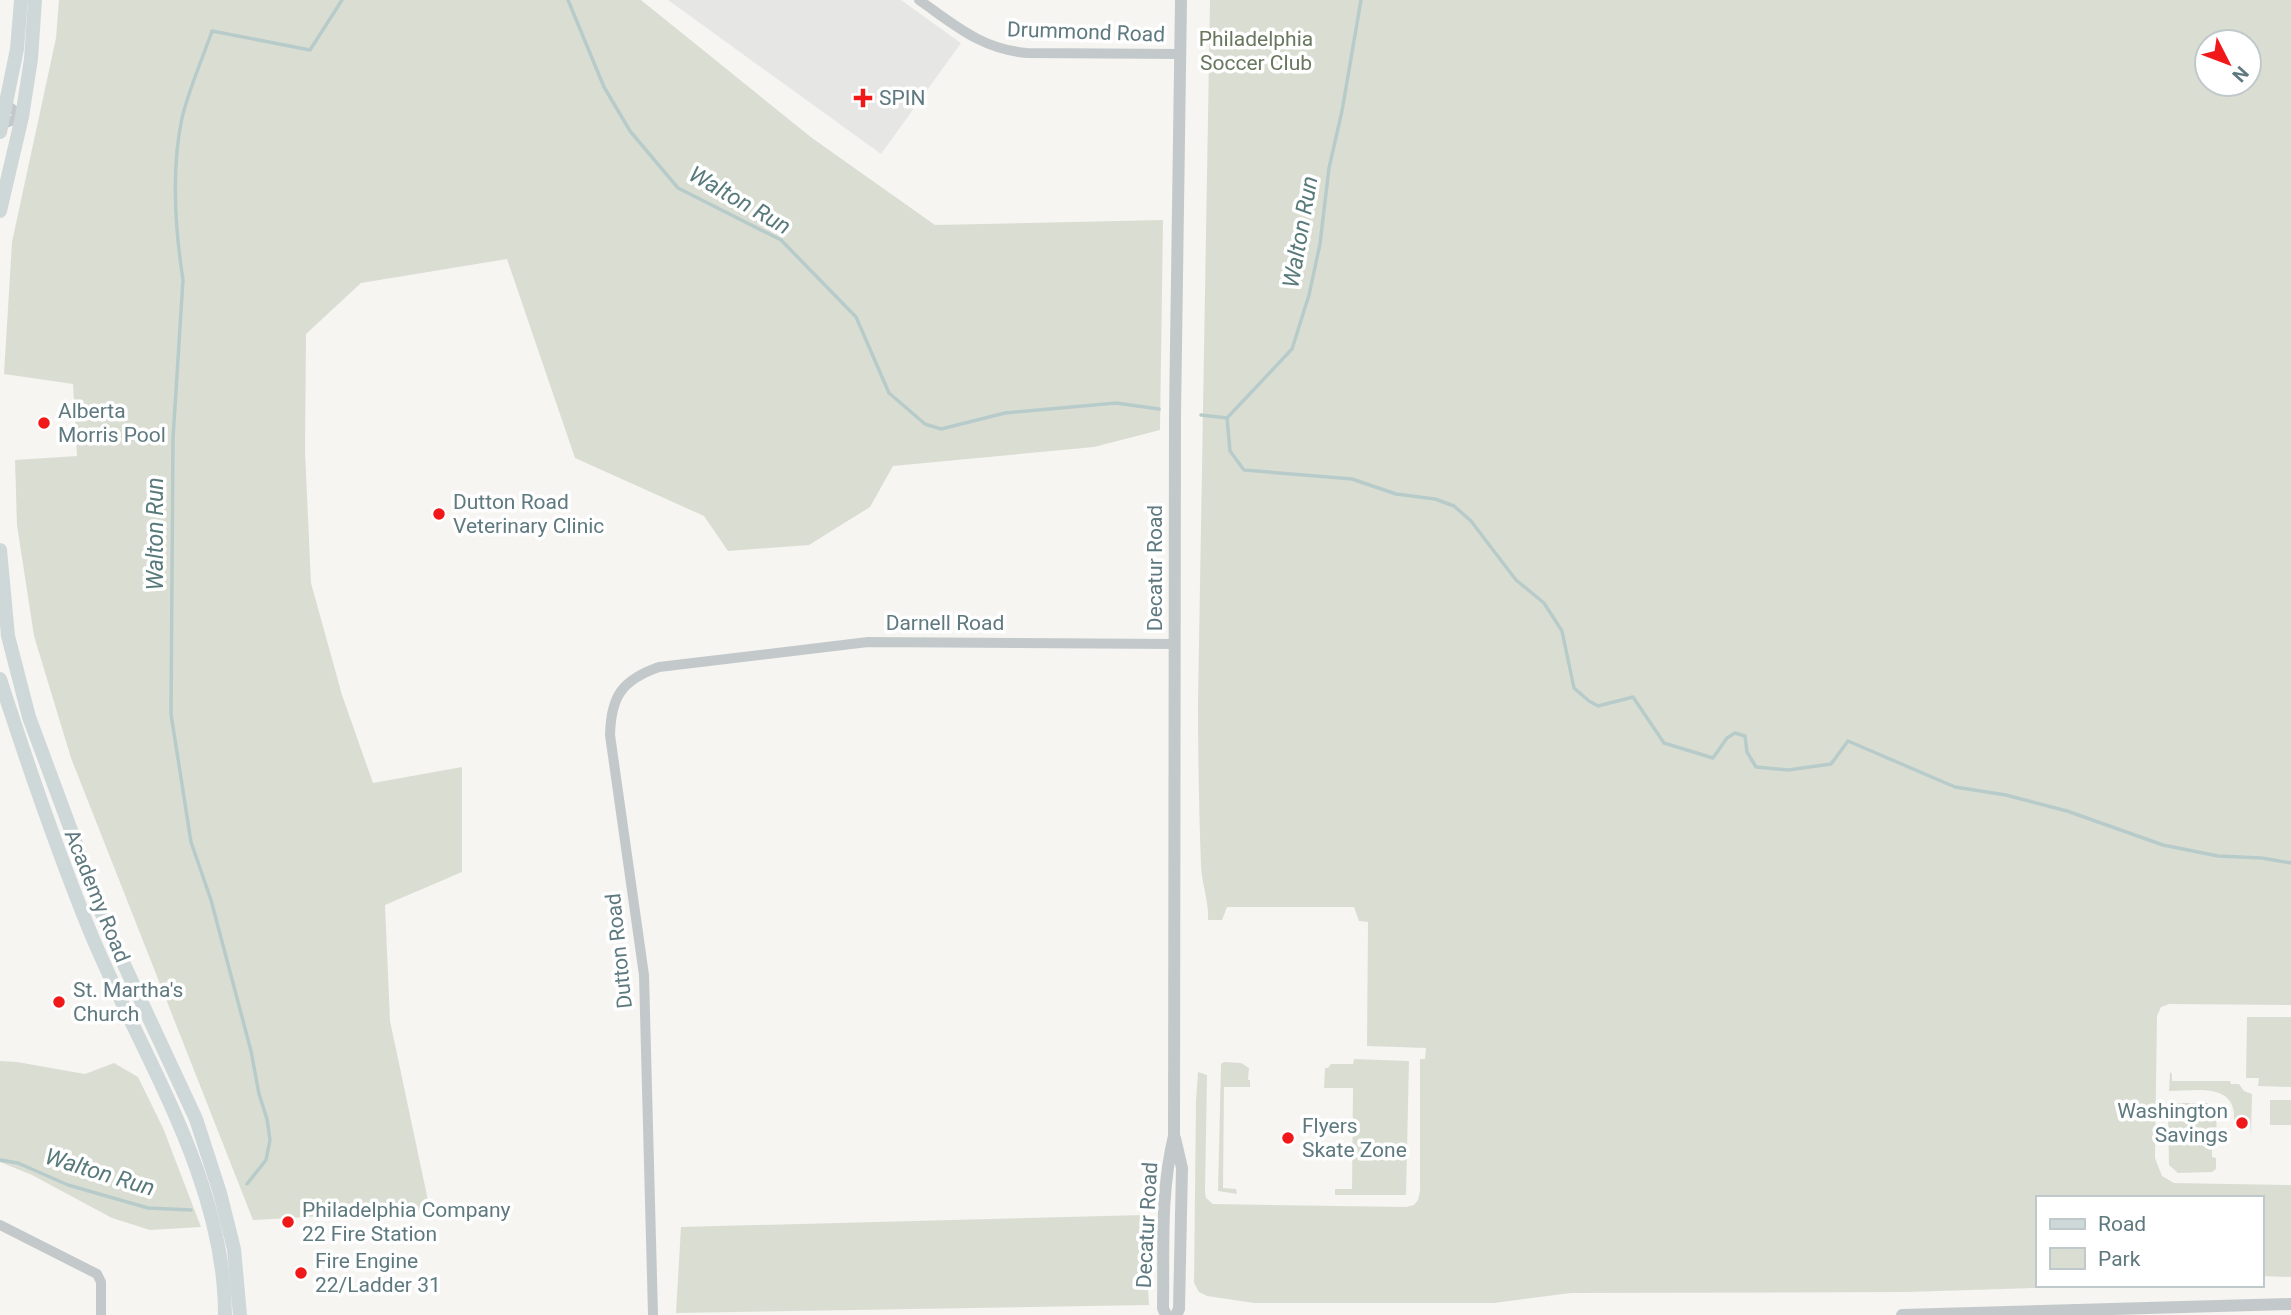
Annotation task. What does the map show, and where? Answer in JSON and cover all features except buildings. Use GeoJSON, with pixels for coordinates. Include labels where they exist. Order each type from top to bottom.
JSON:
{"type":"FeatureCollection","features":[{"type":"Feature","properties":{"kind":"main road"},"geometry":{"type":"LineString","coordinates":[[0,128],[3,102],[17,49],[21,0]]}},
{"type":"Feature","properties":{"kind":"main road"},"geometry":{"type":"LineString","coordinates":[[0,211],[22,117],[31,59],[35,0]]}},
{"type":"Feature","properties":{"kind":"main road","name":"Academy Road"},"geometry":{"type":"LineString","coordinates":[[0,550],[8,636],[29,717],[108,930],[196,1119],[220,1193],[234,1249],[240,1315]]}},
{"type":"Feature","properties":{"kind":"main road","name":"Academy Road"},"geometry":{"type":"LineString","coordinates":[[0,680],[89,929],[197,1170],[209,1208],[220,1267],[225,1315]]}},
{"type":"Feature","properties":{"kind":"main road"},"geometry":{"type":"LineString","coordinates":[[140,1040],[157,1032]]}},
{"type":"Feature","properties":{"kind":"street","name":"Drummond Road"},"geometry":{"type":"LineString","coordinates":[[919,0],[970,36],[1005,51],[1181,54]]}},
{"type":"Feature","properties":{"kind":"street","name":"Decatur Road"},"geometry":{"type":"LineString","coordinates":[[1166,1315],[1163,1308],[1163,1216],[1167,1167],[1174,1136],[1175,408],[1181,0]]}},
{"type":"Feature","properties":{"kind":"street"},"geometry":{"type":"LineString","coordinates":[[0,128],[22,117],[3,102]]}},
{"type":"Feature","properties":{"kind":"street","name":"Darnell Road"},"geometry":{"type":"LineString","coordinates":[[718,660],[868,642],[1174,644]]}},
{"type":"Feature","properties":{"kind":"street","name":"Dutton Road"},"geometry":{"type":"LineString","coordinates":[[653,1315],[644,975],[610,735],[610,717],[614,703],[638,675],[659,667],[718,660]]}},
{"type":"Feature","properties":{"kind":"street","name":"Decatur Road"},"geometry":{"type":"LineString","coordinates":[[1174,1136],[1182,1168],[1179,1310],[1176,1315]]}},
{"type":"Feature","properties":{"kind":"street"},"geometry":{"type":"LineString","coordinates":[[0,1225],[97,1274],[101,1282],[101,1315]]}},
{"type":"Feature","properties":{"kind":"street"},"geometry":{"type":"LineString","coordinates":[[1902,1315],[2230,1310],[2291,1304]]}},
{"type":"Feature","properties":{"kind":"shaded area","name":"SPIN"},"geometry":{"type":"Polygon","coordinates":[[[668,0],[901,0],[961,43],[881,154],[668,0]]]}},
{"type":"Feature","properties":{"kind":"green space"},"geometry":{"type":"Polygon","coordinates":[[[59,0],[641,0],[812,138],[935,225],[1163,220],[1160,430],[1094,447],[893,466],[870,507],[809,545],[728,551],[704,516],[575,458],[507,259],[361,283],[306,334],[305,451],[311,583],[342,695],[373,783],[462,767],[462,872],[385,905],[390,1021],[430,1210],[253,1220],[71,758],[34,636],[17,525],[15,460],[77,456],[73,384],[4,374],[12,242],[56,38],[59,0]]]}},
{"type":"Feature","properties":{"kind":"green space","name":"Philadelphia Soccer Club"},"geometry":{"type":"Polygon","coordinates":[[[1210,0],[2291,0],[2291,1005],[2169,1004],[2161,1007],[2157,1016],[2155,1158],[2162,1176],[2174,1183],[2291,1185],[2291,1277],[2263,1276],[2263,1196],[2036,1196],[2036,1287],[2041,1287],[2035,1288],[1907,1292],[1571,1293],[1494,1303],[1254,1303],[1207,1296],[1199,1292],[1194,1283],[1198,1072],[1207,1075],[1205,1192],[1206,1198],[1213,1204],[1406,1207],[1414,1205],[1420,1191],[1420,1059],[1425,1059],[1426,1048],[1367,1046],[1368,922],[1359,921],[1354,907],[1227,907],[1222,920],[1208,920],[1201,866],[1198,702],[1210,0]]]}},
{"type":"Feature","properties":{"kind":"green space"},"geometry":{"type":"Polygon","coordinates":[[[2247,1017],[2291,1017],[2291,1087],[2258,1086],[2259,1078],[2246,1078],[2247,1017]]]}},
{"type":"Feature","properties":{"kind":"green space"},"geometry":{"type":"Polygon","coordinates":[[[1354,1059],[1409,1061],[1406,1195],[1335,1195],[1335,1189],[1352,1189],[1353,1088],[1324,1088],[1325,1068],[1331,1064],[1353,1064],[1354,1059]]]}},
{"type":"Feature","properties":{"kind":"green space"},"geometry":{"type":"Polygon","coordinates":[[[0,1061],[85,1074],[114,1063],[138,1077],[163,1128],[201,1227],[150,1230],[112,1218],[32,1175],[0,1162],[0,1061]]]}},
{"type":"Feature","properties":{"kind":"green space"},"geometry":{"type":"Polygon","coordinates":[[[1241,1063],[1249,1068],[1250,1087],[1224,1087],[1223,1188],[1236,1189],[1237,1194],[1218,1191],[1221,1064],[1241,1063]]]}},
{"type":"Feature","properties":{"kind":"green space"},"geometry":{"type":"Polygon","coordinates":[[[2170,1072],[2172,1081],[2230,1081],[2252,1094],[2251,1136],[2250,1121],[2234,1121],[2229,1100],[2222,1094],[2202,1090],[2169,1091],[2170,1072]]]}},
{"type":"Feature","properties":{"kind":"green space"},"geometry":{"type":"Polygon","coordinates":[[[2270,1100],[2291,1100],[2291,1125],[2270,1125],[2270,1100]]]}},
{"type":"Feature","properties":{"kind":"green space"},"geometry":{"type":"Polygon","coordinates":[[[2174,1103],[2207,1103],[2216,1110],[2217,1142],[2212,1142],[2212,1157],[2216,1158],[2216,1169],[2212,1172],[2178,1173],[2169,1165],[2168,1112],[2174,1103]]]}},
{"type":"Feature","properties":{"kind":"green space"},"geometry":{"type":"Polygon","coordinates":[[[1144,1215],[1149,1305],[676,1313],[681,1227],[1144,1215]]]}},
{"type":"Feature","properties":{"kind":"waterway","name":"Walton Run"},"geometry":{"type":"LineString","coordinates":[[247,1184],[266,1160],[270,1140],[267,1119],[211,900],[191,842],[171,714],[173,438],[183,280],[176,220],[176,158],[185,107],[212,31],[310,50],[342,0]]}},
{"type":"Feature","properties":{"kind":"waterway","name":"Walton Run"},"geometry":{"type":"LineString","coordinates":[[568,0],[604,87],[630,131],[678,188],[781,240],[856,317],[889,393],[925,424],[941,429],[1005,413],[1116,403],[1159,409]]}},
{"type":"Feature","properties":{"kind":"waterway","name":"Walton Run"},"geometry":{"type":"LineString","coordinates":[[1227,418],[1292,349],[1309,295],[1320,244],[1329,168],[1342,111],[1361,0]]}},
{"type":"Feature","properties":{"kind":"waterway","name":"Walton Run"},"geometry":{"type":"LineString","coordinates":[[1201,415],[1227,418]]}},
{"type":"Feature","properties":{"kind":"waterway"},"geometry":{"type":"LineString","coordinates":[[1227,418],[1230,451],[1244,470],[1352,479],[1396,494],[1435,499],[1454,506],[1471,521],[1516,580],[1544,603],[1562,631],[1574,688],[1598,706],[1633,697],[1664,743],[1713,758],[1727,738],[1735,733],[1745,736],[1747,752],[1756,767],[1788,770],[1831,764],[1848,741],[1955,787],[2006,795],[2067,811],[2163,845],[2218,856],[2262,858],[2291,863]]}},
{"type":"Feature","properties":{"kind":"waterway","name":"Walton Run"},"geometry":{"type":"LineString","coordinates":[[0,1160],[18,1163],[68,1185],[148,1208],[191,1210]]}},
{"type":"Feature","properties":{"kind":"place","name":"SPIN"},"geometry":{"type":"Point","coordinates":[863,98]}},
{"type":"Feature","properties":{"kind":"place","name":"Alberta Morris Pool"},"geometry":{"type":"Point","coordinates":[44,423]}},
{"type":"Feature","properties":{"kind":"place","name":"Dutton Road Veterinary Clinic"},"geometry":{"type":"Point","coordinates":[439,514]}},
{"type":"Feature","properties":{"kind":"place","name":"St. Martha's Church"},"geometry":{"type":"Point","coordinates":[59,1002]}},
{"type":"Feature","properties":{"kind":"place","name":"Washington Savings"},"geometry":{"type":"Point","coordinates":[2242,1123]}},
{"type":"Feature","properties":{"kind":"place","name":"Flyers Skate Zone"},"geometry":{"type":"Point","coordinates":[1288,1138]}},
{"type":"Feature","properties":{"kind":"place","name":"Philadelphia Company 22 Fire Station"},"geometry":{"type":"Point","coordinates":[288,1222]}},
{"type":"Feature","properties":{"kind":"place","name":"Fire Engine 22/Ladder 31"},"geometry":{"type":"Point","coordinates":[301,1273]}}]}
